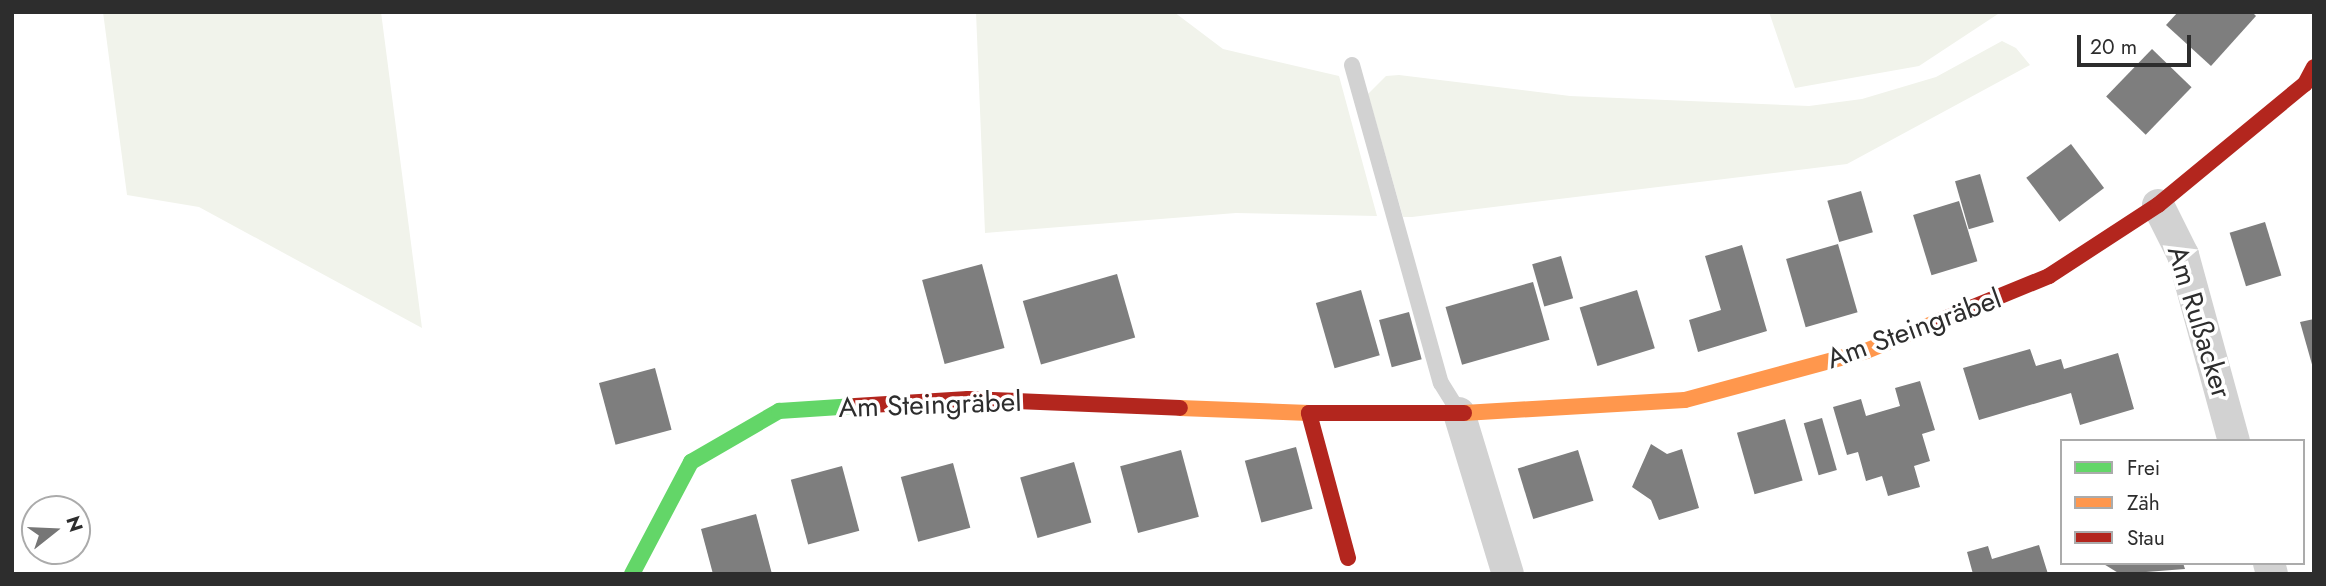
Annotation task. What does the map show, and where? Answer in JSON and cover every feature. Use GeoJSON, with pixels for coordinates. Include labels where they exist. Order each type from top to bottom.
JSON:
{"type":"FeatureCollection","features":[{"type":"Feature","properties":{"kind":"street","name":"Am Steingräbel"},"geometry":{"type":"LineString","coordinates":[[632,574],[691,462],[779,411],[968,399],[1309,413],[1460,413],[1685,400],[1866,351],[2049,276],[2158,205],[2311,80]]}},
{"type":"Feature","properties":{"kind":"street","name":"Am Rußacker"},"geometry":{"type":"LineString","coordinates":[[2158,205],[2182,256],[2233,439]]}},
{"type":"Feature","properties":{"kind":"street"},"geometry":{"type":"LineString","coordinates":[[1309,413],[1348,558]]}},
{"type":"Feature","properties":{"kind":"street"},"geometry":{"type":"LineString","coordinates":[[1460,413],[1507,574]]}},
{"type":"Feature","properties":{"kind":"lane"},"geometry":{"type":"LineString","coordinates":[[1352,65],[1441,383],[1460,413]]}},
{"type":"Feature","properties":{"kind":"shaded area"},"geometry":{"type":"Polygon","coordinates":[[[103,12],[381,12],[422,328],[199,207],[127,195],[103,12]]]}},
{"type":"Feature","properties":{"kind":"shaded area"},"geometry":{"type":"Polygon","coordinates":[[[976,12],[1174,12],[1223,49],[1339,76],[1377,216],[1236,213],[985,233],[976,12]]]}},
{"type":"Feature","properties":{"kind":"shaded area"},"geometry":{"type":"Polygon","coordinates":[[[1769,12],[2001,12],[1919,66],[1795,88],[1769,12]]]}},
{"type":"Feature","properties":{"kind":"shaded area"},"geometry":{"type":"Polygon","coordinates":[[[2002,41],[2016,48],[2030,65],[1847,164],[1412,217],[1403,217],[1368,94],[1386,76],[1399,75],[1570,96],[1809,106],[1862,99],[1936,77],[2002,41]]]}},
{"type":"Feature","properties":{"kind":"building"},"geometry":{"type":"Polygon","coordinates":[[[2178,12],[2252,12],[2256,16],[2211,66],[2166,25],[2178,12]]]}},
{"type":"Feature","properties":{"kind":"building"},"geometry":{"type":"Polygon","coordinates":[[[2152,49],[2192,87],[2146,135],[2106,96],[2152,49]]]}},
{"type":"Feature","properties":{"kind":"building"},"geometry":{"type":"Polygon","coordinates":[[[2071,144],[2104,188],[2059,222],[2026,178],[2071,144]]]}},
{"type":"Feature","properties":{"kind":"building"},"geometry":{"type":"Polygon","coordinates":[[[1980,174],[1994,222],[1969,229],[1955,181],[1980,174]]]}},
{"type":"Feature","properties":{"kind":"building"},"geometry":{"type":"Polygon","coordinates":[[[1861,191],[1873,232],[1839,242],[1827,201],[1861,191]]]}},
{"type":"Feature","properties":{"kind":"building"},"geometry":{"type":"Polygon","coordinates":[[[1959,201],[1977,261],[1932,275],[1913,215],[1959,201]]]}},
{"type":"Feature","properties":{"kind":"building"},"geometry":{"type":"Polygon","coordinates":[[[2265,222],[2281,276],[2246,286],[2230,233],[2265,222]]]}},
{"type":"Feature","properties":{"kind":"building"},"geometry":{"type":"Polygon","coordinates":[[[1838,244],[1858,312],[1806,327],[1786,259],[1838,244]]]}},
{"type":"Feature","properties":{"kind":"building"},"geometry":{"type":"Polygon","coordinates":[[[1742,245],[1767,331],[1698,352],[1689,320],[1721,310],[1705,256],[1742,245]]]}},
{"type":"Feature","properties":{"kind":"building"},"geometry":{"type":"Polygon","coordinates":[[[1561,256],[1573,298],[1544,307],[1532,264],[1561,256]]]}},
{"type":"Feature","properties":{"kind":"building"},"geometry":{"type":"Polygon","coordinates":[[[982,264],[1005,348],[945,364],[922,280],[982,264]]]}},
{"type":"Feature","properties":{"kind":"building"},"geometry":{"type":"Polygon","coordinates":[[[1117,274],[1135,337],[1041,364],[1023,301],[1117,274]]]}},
{"type":"Feature","properties":{"kind":"building"},"geometry":{"type":"Polygon","coordinates":[[[1533,282],[1550,340],[1462,365],[1446,307],[1533,282]]]}},
{"type":"Feature","properties":{"kind":"building"},"geometry":{"type":"Polygon","coordinates":[[[1361,290],[1380,355],[1335,368],[1316,303],[1361,290]]]}},
{"type":"Feature","properties":{"kind":"building"},"geometry":{"type":"Polygon","coordinates":[[[1637,290],[1655,348],[1597,366],[1580,308],[1637,290]]]}},
{"type":"Feature","properties":{"kind":"building"},"geometry":{"type":"Polygon","coordinates":[[[1409,312],[1422,359],[1392,367],[1379,320],[1409,312]]]}},
{"type":"Feature","properties":{"kind":"building"},"geometry":{"type":"Polygon","coordinates":[[[2314,319],[2314,368],[2313,368],[2300,322],[2314,319]]]}},
{"type":"Feature","properties":{"kind":"building"},"geometry":{"type":"Polygon","coordinates":[[[2030,349],[2036,366],[2061,359],[2064,369],[2118,353],[2134,409],[2080,425],[2071,393],[1979,420],[1963,368],[2030,349]]]}},
{"type":"Feature","properties":{"kind":"building"},"geometry":{"type":"Polygon","coordinates":[[[655,368],[672,430],[616,445],[599,383],[655,368]]]}},
{"type":"Feature","properties":{"kind":"building"},"geometry":{"type":"Polygon","coordinates":[[[1920,381],[1935,430],[1922,434],[1930,461],[1914,466],[1920,487],[1888,496],[1882,476],[1866,481],[1858,452],[1847,455],[1833,407],[1861,399],[1866,416],[1900,406],[1895,388],[1920,381]]]}},
{"type":"Feature","properties":{"kind":"building"},"geometry":{"type":"Polygon","coordinates":[[[1822,418],[1837,470],[1819,475],[1804,423],[1822,418]]]}},
{"type":"Feature","properties":{"kind":"building"},"geometry":{"type":"Polygon","coordinates":[[[1785,419],[1803,481],[1755,494],[1737,433],[1785,419]]]}},
{"type":"Feature","properties":{"kind":"building"},"geometry":{"type":"Polygon","coordinates":[[[1651,444],[1667,454],[1682,449],[1699,508],[1659,520],[1651,500],[1632,487],[1651,444]]]}},
{"type":"Feature","properties":{"kind":"building"},"geometry":{"type":"Polygon","coordinates":[[[1296,447],[1313,509],[1261,523],[1245,461],[1296,447]]]}},
{"type":"Feature","properties":{"kind":"building"},"geometry":{"type":"Polygon","coordinates":[[[1181,450],[1199,517],[1138,533],[1120,466],[1181,450]]]}},
{"type":"Feature","properties":{"kind":"building"},"geometry":{"type":"Polygon","coordinates":[[[1578,450],[1593,501],[1533,519],[1518,468],[1578,450]]]}},
{"type":"Feature","properties":{"kind":"building"},"geometry":{"type":"Polygon","coordinates":[[[1074,462],[1091,523],[1038,538],[1020,477],[1074,462]]]}},
{"type":"Feature","properties":{"kind":"building"},"geometry":{"type":"Polygon","coordinates":[[[953,463],[970,528],[918,542],[901,477],[953,463]]]}},
{"type":"Feature","properties":{"kind":"building"},"geometry":{"type":"Polygon","coordinates":[[[842,466],[859,531],[808,544],[791,480],[842,466]]]}},
{"type":"Feature","properties":{"kind":"building"},"geometry":{"type":"Polygon","coordinates":[[[756,514],[772,574],[713,574],[701,529],[756,514]]]}},
{"type":"Feature","properties":{"kind":"building"},"geometry":{"type":"Polygon","coordinates":[[[2039,545],[2048,574],[1973,574],[1967,552],[1988,546],[1992,559],[2039,545]]]}},
{"type":"Feature","properties":{"kind":"building"},"geometry":{"type":"Polygon","coordinates":[[[2105,565],[2184,565],[2185,569],[2120,574],[2105,565]]]}},
{"type":"Feature","properties":{"kind":"traffic: fast"},"geometry":{"type":"LineString","coordinates":[[632,574],[691,462],[779,411],[855,406]]}},
{"type":"Feature","properties":{"kind":"traffic: slow"},"geometry":{"type":"LineString","coordinates":[[1464,413],[1685,400],[1866,351],[1937,322]]}},
{"type":"Feature","properties":{"kind":"traffic: slow"},"geometry":{"type":"LineString","coordinates":[[1180,408],[1309,413]]}},
{"type":"Feature","properties":{"kind":"traffic: jam"},"geometry":{"type":"LineString","coordinates":[[1937,322],[2049,276],[2158,205],[2305,84],[2314,67]]}},
{"type":"Feature","properties":{"kind":"traffic: jam"},"geometry":{"type":"LineString","coordinates":[[855,406],[968,399],[1180,408]]}},
{"type":"Feature","properties":{"kind":"traffic: jam"},"geometry":{"type":"LineString","coordinates":[[1348,558],[1309,413],[1464,413]]}}]}
